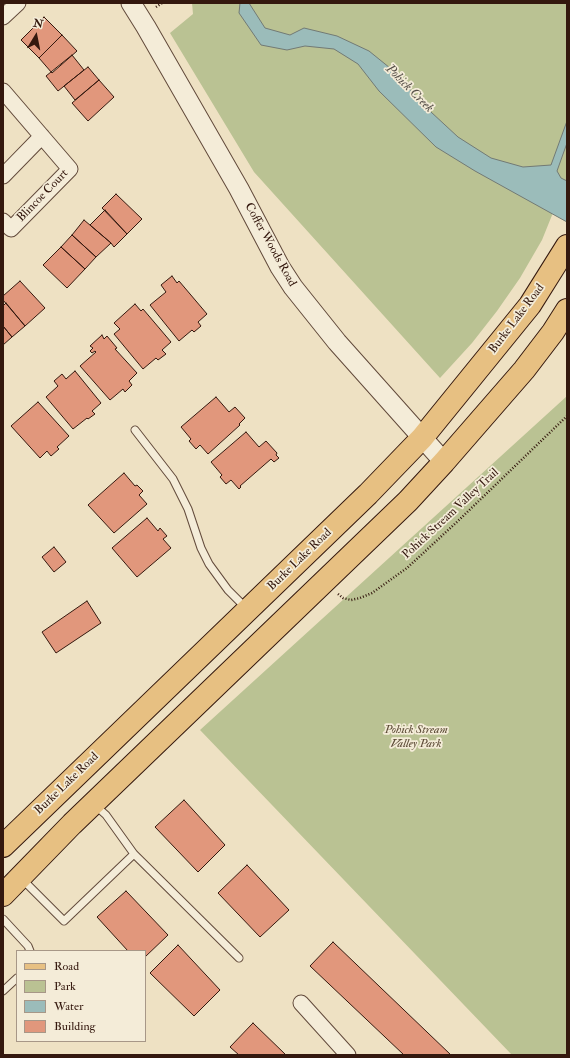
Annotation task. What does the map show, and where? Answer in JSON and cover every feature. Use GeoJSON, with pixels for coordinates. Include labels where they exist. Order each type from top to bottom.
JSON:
{"type":"FeatureCollection","features":[{"type":"Feature","properties":{"kind":"main road","name":"Burke Lake Road"},"geometry":{"type":"LineString","coordinates":[[3,846],[368,494],[422,438],[530,305],[567,246]]}},
{"type":"Feature","properties":{"kind":"main road"},"geometry":{"type":"LineString","coordinates":[[3,895],[94,804],[403,505],[444,462],[524,370],[553,332],[567,310]]}},
{"type":"Feature","properties":{"kind":"street"},"geometry":{"type":"LineString","coordinates":[[3,17],[18,3]]}},
{"type":"Feature","properties":{"kind":"street","name":"Coffer Woods Road"},"geometry":{"type":"LineString","coordinates":[[131,3],[235,182],[292,287],[337,342],[444,462]]}},
{"type":"Feature","properties":{"kind":"street","name":"Blincoe Court"},"geometry":{"type":"LineString","coordinates":[[3,91],[70,169],[11,229],[3,221]]}},
{"type":"Feature","properties":{"kind":"street"},"geometry":{"type":"LineString","coordinates":[[3,176],[42,136]]}},
{"type":"Feature","properties":{"kind":"street"},"geometry":{"type":"LineString","coordinates":[[300,1003],[348,1055]]}},
{"type":"Feature","properties":{"kind":"lane"},"geometry":{"type":"LineString","coordinates":[[135,430],[173,479],[188,509],[201,548],[209,564],[228,590],[248,610]]}},
{"type":"Feature","properties":{"kind":"lane"},"geometry":{"type":"LineString","coordinates":[[94,804],[106,816],[134,854],[239,958]]}},
{"type":"Feature","properties":{"kind":"lane"},"geometry":{"type":"LineString","coordinates":[[20,877],[64,921],[134,854]]}},
{"type":"Feature","properties":{"kind":"lane"},"geometry":{"type":"LineString","coordinates":[[3,919],[28,946],[30,950]]}},
{"type":"Feature","properties":{"kind":"lane"},"geometry":{"type":"LineString","coordinates":[[3,991],[16,979]]}},
{"type":"Feature","properties":{"kind":"path","name":"Pohick Stream Valley Trail"},"geometry":{"type":"LineString","coordinates":[[337,592],[343,598],[350,600],[360,598],[372,593],[407,568],[567,416]]}},
{"type":"Feature","properties":{"kind":"green space"},"geometry":{"type":"Polygon","coordinates":[[[192,3],[567,3],[567,178],[542,240],[520,278],[472,343],[440,378],[254,172],[170,33],[193,14],[192,3]]]}},
{"type":"Feature","properties":{"kind":"green space","name":"Pohick Stream Valley Park"},"geometry":{"type":"Polygon","coordinates":[[[567,396],[567,1055],[512,1055],[200,730],[567,396]]]}},
{"type":"Feature","properties":{"kind":"water","name":"Pohick Creek"},"geometry":{"type":"Polygon","coordinates":[[[240,3],[249,3],[265,28],[290,35],[304,28],[337,36],[369,51],[390,68],[431,112],[458,137],[491,158],[523,167],[551,165],[567,121],[567,143],[557,171],[561,178],[567,181],[567,222],[475,171],[436,147],[379,91],[358,64],[334,49],[305,46],[287,50],[261,45],[239,13],[240,3]]]}},
{"type":"Feature","properties":{"kind":"building"},"geometry":{"type":"Polygon","coordinates":[[[44,17],[62,35],[39,58],[21,40],[44,17]]]}},
{"type":"Feature","properties":{"kind":"building"},"geometry":{"type":"Polygon","coordinates":[[[62,35],[77,51],[52,73],[39,58],[62,35]]]}},
{"type":"Feature","properties":{"kind":"building"},"geometry":{"type":"Polygon","coordinates":[[[72,55],[84,70],[58,91],[46,76],[72,55]]]}},
{"type":"Feature","properties":{"kind":"building"},"geometry":{"type":"Polygon","coordinates":[[[88,67],[99,80],[75,100],[64,86],[88,67]]]}},
{"type":"Feature","properties":{"kind":"building"},"geometry":{"type":"Polygon","coordinates":[[[99,80],[114,97],[88,121],[72,103],[99,80]]]}},
{"type":"Feature","properties":{"kind":"building"},"geometry":{"type":"Polygon","coordinates":[[[116,194],[142,219],[127,234],[102,208],[116,194]]]}},
{"type":"Feature","properties":{"kind":"building"},"geometry":{"type":"Polygon","coordinates":[[[105,210],[127,234],[114,247],[90,225],[105,210]]]}},
{"type":"Feature","properties":{"kind":"building"},"geometry":{"type":"Polygon","coordinates":[[[84,220],[111,243],[96,257],[72,235],[84,220]]]}},
{"type":"Feature","properties":{"kind":"building"},"geometry":{"type":"Polygon","coordinates":[[[72,235],[96,257],[85,269],[61,247],[72,235]]]}},
{"type":"Feature","properties":{"kind":"building"},"geometry":{"type":"Polygon","coordinates":[[[61,247],[85,269],[67,288],[43,265],[61,247]]]}},
{"type":"Feature","properties":{"kind":"building"},"geometry":{"type":"Polygon","coordinates":[[[172,276],[177,283],[179,281],[207,314],[198,322],[201,326],[194,332],[192,330],[179,341],[150,305],[166,292],[161,285],[172,276]]]}},
{"type":"Feature","properties":{"kind":"building"},"geometry":{"type":"Polygon","coordinates":[[[20,281],[45,308],[25,326],[3,300],[3,296],[20,281]]]}},
{"type":"Feature","properties":{"kind":"building"},"geometry":{"type":"Polygon","coordinates":[[[6,303],[25,326],[12,337],[3,326],[3,306],[6,303]]]}},
{"type":"Feature","properties":{"kind":"building"},"geometry":{"type":"Polygon","coordinates":[[[135,304],[141,311],[143,309],[171,342],[162,350],[166,354],[158,360],[156,358],[143,369],[114,334],[120,329],[114,323],[135,304]]]}},
{"type":"Feature","properties":{"kind":"building"},"geometry":{"type":"Polygon","coordinates":[[[3,326],[12,337],[3,345],[3,326]]]}},
{"type":"Feature","properties":{"kind":"building"},"geometry":{"type":"Polygon","coordinates":[[[102,335],[104,339],[107,336],[117,348],[115,349],[137,373],[129,381],[132,385],[125,392],[123,389],[110,400],[80,366],[96,352],[95,351],[92,353],[90,351],[93,348],[90,346],[102,335]]]}},
{"type":"Feature","properties":{"kind":"building"},"geometry":{"type":"Polygon","coordinates":[[[75,371],[101,403],[92,411],[95,414],[88,419],[87,418],[73,429],[46,397],[58,386],[54,381],[62,374],[66,379],[75,371]]]}},
{"type":"Feature","properties":{"kind":"building"},"geometry":{"type":"Polygon","coordinates":[[[216,397],[229,412],[235,407],[245,418],[239,424],[240,425],[208,454],[200,445],[196,449],[189,441],[191,439],[181,427],[216,397]]]}},
{"type":"Feature","properties":{"kind":"building"},"geometry":{"type":"Polygon","coordinates":[[[38,402],[69,436],[57,447],[59,449],[51,456],[47,451],[40,458],[11,426],[38,402]]]}},
{"type":"Feature","properties":{"kind":"building"},"geometry":{"type":"Polygon","coordinates":[[[246,432],[259,447],[266,441],[277,453],[276,455],[279,458],[274,462],[271,459],[240,486],[241,487],[239,489],[231,480],[226,484],[220,477],[222,475],[211,462],[246,432]]]}},
{"type":"Feature","properties":{"kind":"building"},"geometry":{"type":"Polygon","coordinates":[[[124,473],[135,486],[137,485],[143,491],[139,495],[147,504],[114,533],[88,505],[124,473]]]}},
{"type":"Feature","properties":{"kind":"building"},"geometry":{"type":"Polygon","coordinates":[[[147,518],[158,531],[160,528],[167,536],[163,539],[171,548],[137,577],[112,548],[147,518]]]}},
{"type":"Feature","properties":{"kind":"building"},"geometry":{"type":"Polygon","coordinates":[[[54,547],[66,562],[54,572],[42,557],[54,547]]]}},
{"type":"Feature","properties":{"kind":"building"},"geometry":{"type":"Polygon","coordinates":[[[87,601],[101,623],[56,653],[42,632],[87,601]]]}},
{"type":"Feature","properties":{"kind":"building"},"geometry":{"type":"Polygon","coordinates":[[[184,800],[225,845],[198,872],[155,827],[184,800]]]}},
{"type":"Feature","properties":{"kind":"building"},"geometry":{"type":"Polygon","coordinates":[[[247,865],[289,910],[260,937],[218,893],[247,865]]]}},
{"type":"Feature","properties":{"kind":"building"},"geometry":{"type":"Polygon","coordinates":[[[126,891],[168,935],[146,956],[146,950],[127,950],[97,917],[126,891]]]}},
{"type":"Feature","properties":{"kind":"building"},"geometry":{"type":"Polygon","coordinates":[[[333,942],[451,1055],[404,1055],[310,966],[333,942]]]}},
{"type":"Feature","properties":{"kind":"building"},"geometry":{"type":"Polygon","coordinates":[[[178,945],[220,990],[194,1016],[150,973],[178,945]]]}},
{"type":"Feature","properties":{"kind":"building"},"geometry":{"type":"Polygon","coordinates":[[[253,1023],[286,1055],[239,1055],[230,1047],[253,1023]]]}}]}
